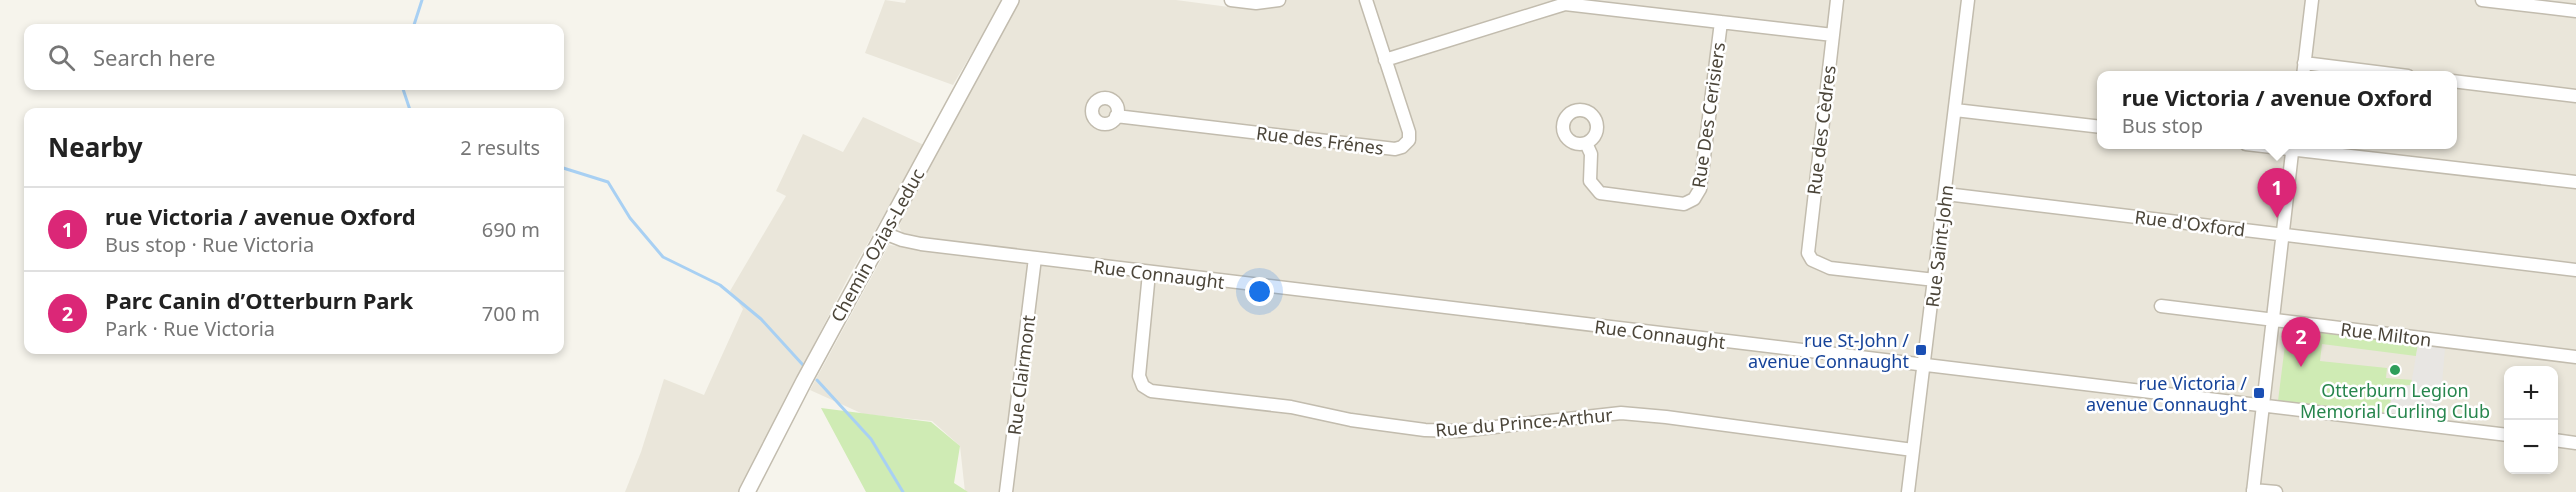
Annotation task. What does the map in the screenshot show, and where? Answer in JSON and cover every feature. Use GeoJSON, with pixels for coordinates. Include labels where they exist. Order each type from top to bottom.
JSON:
{"type":"FeatureCollection","features":[{"type":"Feature","properties":{"kind":"street","name":"Chemin Ozias-Leduc"},"geometry":{"type":"LineString","coordinates":[[747,492],[775,434],[1011,0]]}},
{"type":"Feature","properties":{"kind":"street"},"geometry":{"type":"LineString","coordinates":[[1231,0],[1261,3],[1279,0]]}},
{"type":"Feature","properties":{"kind":"street","name":"Rue des Frénes"},"geometry":{"type":"LineString","coordinates":[[1116,116],[1400,148],[1408,142],[1409,135],[1365,0]]}},
{"type":"Feature","properties":{"kind":"street","name":"Rue des Cèdres"},"geometry":{"type":"LineString","coordinates":[[1837,0],[1807,246],[1812,260],[1830,268],[1935,280]]}},
{"type":"Feature","properties":{"kind":"street","name":"Rue Saint-John"},"geometry":{"type":"LineString","coordinates":[[1908,492],[1968,0]]}},
{"type":"Feature","properties":{"kind":"street"},"geometry":{"type":"LineString","coordinates":[[2312,0],[2303,69],[2338,71]]}},
{"type":"Feature","properties":{"kind":"street"},"geometry":{"type":"LineString","coordinates":[[2482,0],[2576,11]]}},
{"type":"Feature","properties":{"kind":"street"},"geometry":{"type":"LineString","coordinates":[[1385,60],[1564,4],[1833,35]]}},
{"type":"Feature","properties":{"kind":"street","name":"Rue Des Cerisiers"},"geometry":{"type":"LineString","coordinates":[[1586,143],[1591,154],[1590,182],[1600,193],[1684,204],[1694,199],[1700,189],[1721,22]]}},
{"type":"Feature","properties":{"kind":"street"},"geometry":{"type":"LineString","coordinates":[[2457,82],[2576,96]]}},
{"type":"Feature","properties":{"kind":"street"},"geometry":{"type":"LineString","coordinates":[[1955,110],[2097,126]]}},
{"type":"Feature","properties":{"kind":"street"},"geometry":{"type":"LineString","coordinates":[[2276,492],[2253,491],[2293,149]]}},
{"type":"Feature","properties":{"kind":"street"},"geometry":{"type":"LineString","coordinates":[[2309,149],[2576,182]]}},
{"type":"Feature","properties":{"kind":"street","name":"Rue d'Oxford"},"geometry":{"type":"LineString","coordinates":[[1946,194],[2576,270]]}},
{"type":"Feature","properties":{"kind":"street","name":"Rue Connaught"},"geometry":{"type":"LineString","coordinates":[[884,233],[908,242],[1149,273],[2504,435]]}},
{"type":"Feature","properties":{"kind":"street","name":"Rue Clairmont"},"geometry":{"type":"LineString","coordinates":[[1006,492],[1035,258]]}},
{"type":"Feature","properties":{"kind":"street","name":"Rue du Prince-Arthur"},"geometry":{"type":"LineString","coordinates":[[1149,273],[1138,376],[1143,386],[1151,391],[1291,407],[1351,420],[1434,430],[1485,429],[1621,413],[1914,450]]}},
{"type":"Feature","properties":{"kind":"street","name":"Rue Milton"},"geometry":{"type":"LineString","coordinates":[[2161,306],[2576,357]]}},
{"type":"Feature","properties":{"kind":"street"},"geometry":{"type":"LineString","coordinates":[[2558,441],[2576,443]]}},
{"type":"Feature","properties":{"kind":"shaded area"},"geometry":{"type":"Polygon","coordinates":[[[885,0],[905,3],[906,0],[1003,0],[953,85],[865,53],[885,0]]]}},
{"type":"Feature","properties":{"kind":"shaded area"},"geometry":{"type":"Polygon","coordinates":[[[1019,0],[1176,0],[1229,7],[1229,0],[2576,0],[2576,492],[965,492],[960,446],[932,421],[863,414],[810,390],[889,245],[911,248],[899,227],[909,203],[1019,0]]]}},
{"type":"Feature","properties":{"kind":"shaded area"},"geometry":{"type":"Polygon","coordinates":[[[863,117],[924,145],[849,276],[738,492],[625,492],[641,452],[664,379],[704,395],[743,309],[730,291],[786,196],[776,191],[803,134],[843,152],[863,117]]]}},
{"type":"Feature","properties":{"kind":"shaded area"},"geometry":{"type":"Polygon","coordinates":[[[2418,344],[2445,348],[2439,420],[2389,413],[2393,386],[2411,385],[2418,344]]]}},
{"type":"Feature","properties":{"kind":"green space"},"geometry":{"type":"Polygon","coordinates":[[[2287,329],[2418,344],[2416,356],[2322,344],[2320,361],[2387,368],[2386,378],[2413,380],[2411,386],[2393,386],[2389,413],[2278,401],[2287,329]]]}},
{"type":"Feature","properties":{"kind":"green space"},"geometry":{"type":"Polygon","coordinates":[[[821,408],[931,422],[960,446],[954,483],[968,492],[866,492],[821,408]]]}},
{"type":"Feature","properties":{"kind":"waterway"},"geometry":{"type":"LineString","coordinates":[[414,24],[422,0]]}},
{"type":"Feature","properties":{"kind":"waterway"},"geometry":{"type":"LineString","coordinates":[[403,90],[409,108]]}},
{"type":"Feature","properties":{"kind":"waterway"},"geometry":{"type":"LineString","coordinates":[[564,168],[608,182],[630,218],[663,257],[720,285],[761,319],[803,365]]}},
{"type":"Feature","properties":{"kind":"waterway"},"geometry":{"type":"LineString","coordinates":[[817,380],[871,439],[903,492]]}},
{"type":"Feature","properties":{"kind":"place","name":"rue Victoria / avenue Oxford"},"geometry":{"type":"Point","coordinates":[2277,218]}},
{"type":"Feature","properties":{"kind":"place","name":"rue St-John / avenue Connaught"},"geometry":{"type":"Point","coordinates":[1921,350]}},
{"type":"Feature","properties":{"kind":"place","name":"Parc Canin d’Otterburn Park"},"geometry":{"type":"Point","coordinates":[2301,367]}},
{"type":"Feature","properties":{"kind":"place","name":"Otterburn Legion Memorial Curling Club"},"geometry":{"type":"Point","coordinates":[2395,370]}},
{"type":"Feature","properties":{"kind":"place","name":"rue Victoria / avenue Connaught"},"geometry":{"type":"Point","coordinates":[2259,393]}}]}
